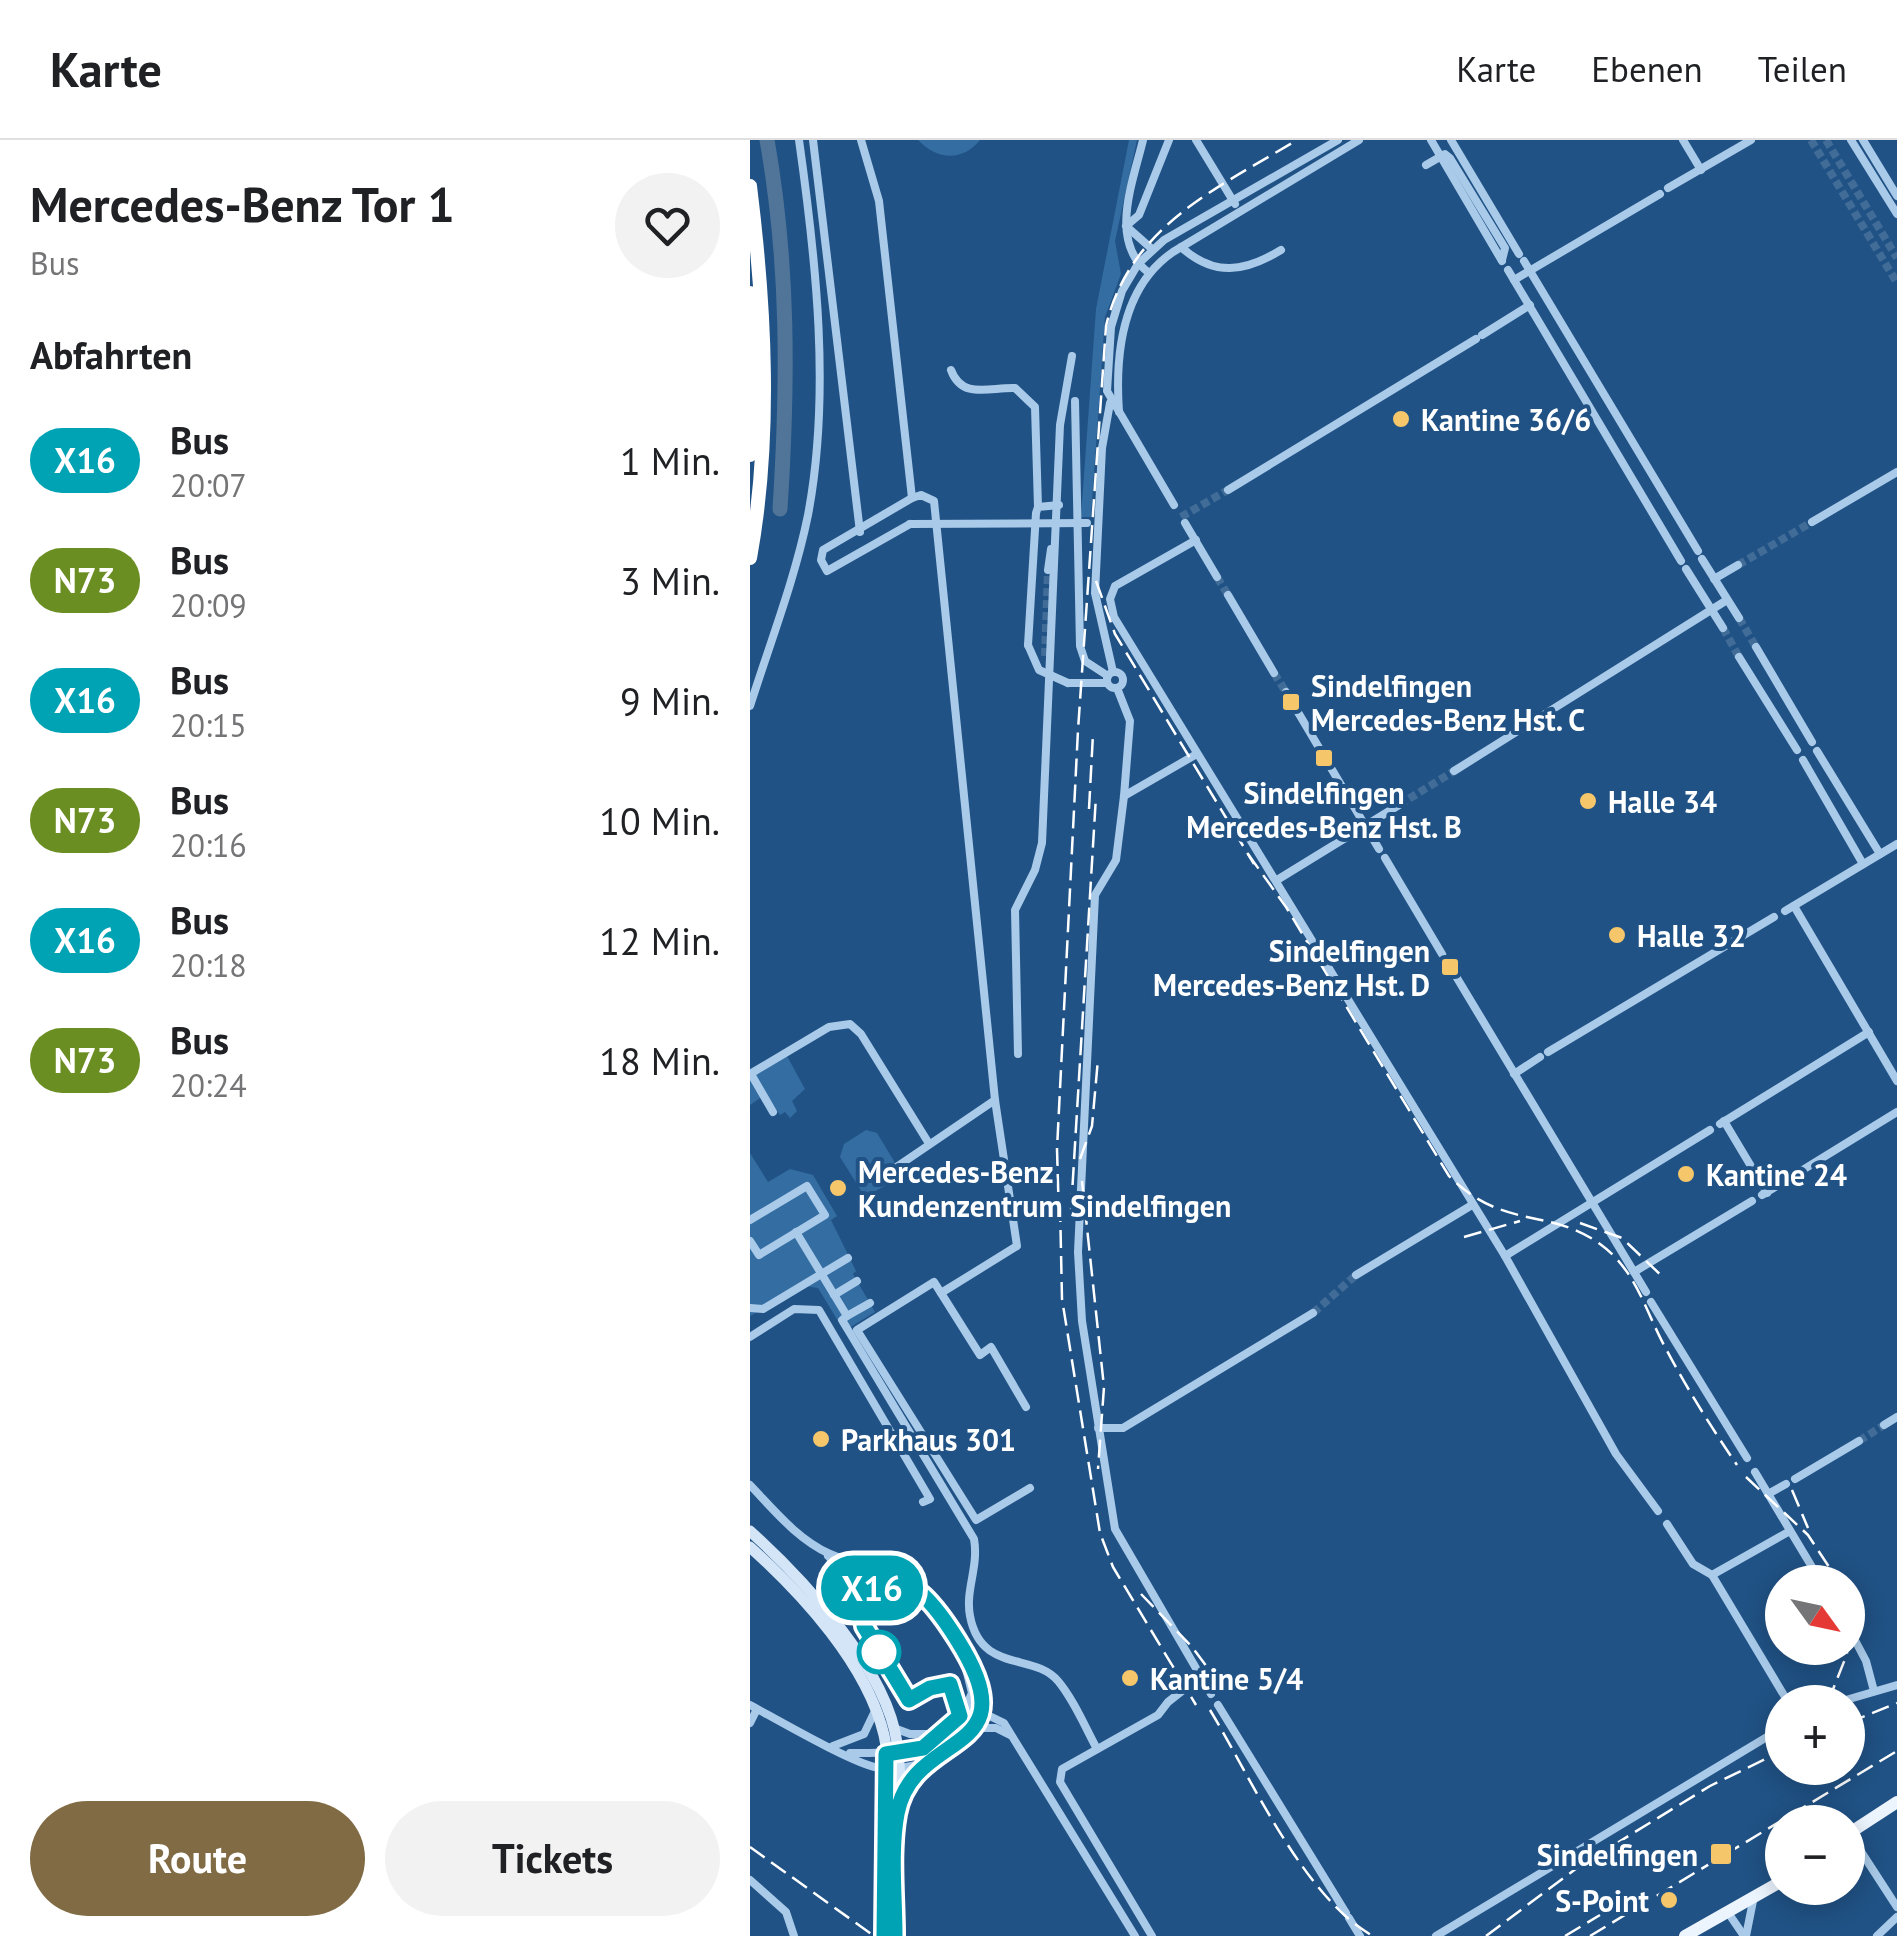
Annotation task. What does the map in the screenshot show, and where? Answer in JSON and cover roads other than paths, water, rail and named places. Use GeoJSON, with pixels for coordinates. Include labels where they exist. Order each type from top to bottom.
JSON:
{"type":"FeatureCollection","features":[{"type":"Feature","properties":{"kind":"highway"},"geometry":{"type":"LineString","coordinates":[[750,186],[762,388],[750,558]]}},
{"type":"Feature","properties":{"kind":"highway"},"geometry":{"type":"LineString","coordinates":[[750,288],[750,455]]}},
{"type":"Feature","properties":{"kind":"main road"},"geometry":{"type":"LineString","coordinates":[[750,1532],[808,1590],[868,1671],[894,1728],[884,1936]]}},
{"type":"Feature","properties":{"kind":"main road"},"geometry":{"type":"LineString","coordinates":[[750,1547],[826,1631],[875,1711],[892,1754]]}},
{"type":"Feature","properties":{"kind":"main road"},"geometry":{"type":"LineString","coordinates":[[892,1768],[897,1813],[895,1936]]}},
{"type":"Feature","properties":{"kind":"main road"},"geometry":{"type":"LineString","coordinates":[[1865,1822],[1897,1802]]}},
{"type":"Feature","properties":{"kind":"main road"},"geometry":{"type":"LineString","coordinates":[[1685,1936],[1765,1893]]}},
{"type":"Feature","properties":{"kind":"street"},"geometry":{"type":"LineString","coordinates":[[750,706],[807,516],[813,470],[817,398],[814,270],[799,140]]}},
{"type":"Feature","properties":{"kind":"street"},"geometry":{"type":"LineString","coordinates":[[812,140],[860,532]]}},
{"type":"Feature","properties":{"kind":"street"},"geometry":{"type":"LineString","coordinates":[[860,140],[879,200],[912,498]]}},
{"type":"Feature","properties":{"kind":"street"},"geometry":{"type":"LineString","coordinates":[[1143,140],[1125,239],[1138,264],[1149,272]]}},
{"type":"Feature","properties":{"kind":"street"},"geometry":{"type":"LineString","coordinates":[[1126,226],[1139,216],[1170,140]]}},
{"type":"Feature","properties":{"kind":"street"},"geometry":{"type":"LineString","coordinates":[[1196,140],[1240,212]]}},
{"type":"Feature","properties":{"kind":"street"},"geometry":{"type":"LineString","coordinates":[[1212,1694],[1115,1529],[1082,1321],[1078,1252],[1094,896],[1116,860],[1130,721],[1112,677],[1096,604],[1105,421],[1110,403],[1111,327],[1138,264],[1152,249],[1338,140]]}},
{"type":"Feature","properties":{"kind":"street"},"geometry":{"type":"LineString","coordinates":[[1120,416],[1126,320],[1149,272],[1181,248],[1359,140]]}},
{"type":"Feature","properties":{"kind":"street"},"geometry":{"type":"LineString","coordinates":[[1431,140],[1722,628]]}},
{"type":"Feature","properties":{"kind":"street"},"geometry":{"type":"LineString","coordinates":[[1451,140],[1739,618]]}},
{"type":"Feature","properties":{"kind":"street"},"geometry":{"type":"LineString","coordinates":[[1683,140],[1701,170]]}},
{"type":"Feature","properties":{"kind":"street"},"geometry":{"type":"LineString","coordinates":[[1514,280],[1750,140]]}},
{"type":"Feature","properties":{"kind":"street"},"geometry":{"type":"LineString","coordinates":[[1858,142],[1897,196]]}},
{"type":"Feature","properties":{"kind":"street"},"geometry":{"type":"LineString","coordinates":[[1858,142],[1897,214]]}},
{"type":"Feature","properties":{"kind":"street"},"geometry":{"type":"LineString","coordinates":[[1426,166],[1445,154],[1450,158],[1506,248],[1505,264]]}},
{"type":"Feature","properties":{"kind":"street"},"geometry":{"type":"LineString","coordinates":[[1126,226],[1152,249]]}},
{"type":"Feature","properties":{"kind":"street"},"geometry":{"type":"LineString","coordinates":[[1181,248],[1212,268],[1238,269],[1280,250]]}},
{"type":"Feature","properties":{"kind":"street"},"geometry":{"type":"LineString","coordinates":[[1228,490],[1530,305]]}},
{"type":"Feature","properties":{"kind":"street"},"geometry":{"type":"LineString","coordinates":[[1018,1054],[1014,910],[1038,860],[1045,803],[1060,425],[1072,356]]}},
{"type":"Feature","properties":{"kind":"street"},"geometry":{"type":"LineString","coordinates":[[951,370],[954,379],[970,390],[1015,388],[1035,407],[1038,507],[1028,645],[1039,670],[1068,684],[1112,677],[1139,663]]}},
{"type":"Feature","properties":{"kind":"street"},"geometry":{"type":"LineString","coordinates":[[1075,402],[1080,646],[1085,661],[1112,677]]}},
{"type":"Feature","properties":{"kind":"street"},"geometry":{"type":"LineString","coordinates":[[1110,403],[1174,505]]}},
{"type":"Feature","properties":{"kind":"street"},"geometry":{"type":"LineString","coordinates":[[1812,522],[1897,472]]}},
{"type":"Feature","properties":{"kind":"street"},"geometry":{"type":"LineString","coordinates":[[941,1292],[1017,1246],[996,1100],[938,512],[934,501],[921,494],[823,550],[821,560],[827,570],[910,524],[1086,523],[1098,523]]}},
{"type":"Feature","properties":{"kind":"street"},"geometry":{"type":"LineString","coordinates":[[1038,507],[1059,505]]}},
{"type":"Feature","properties":{"kind":"street"},"geometry":{"type":"LineString","coordinates":[[1185,523],[1217,576]]}},
{"type":"Feature","properties":{"kind":"street"},"geometry":{"type":"LineString","coordinates":[[1048,570],[1056,535]]}},
{"type":"Feature","properties":{"kind":"street"},"geometry":{"type":"LineString","coordinates":[[1196,540],[1116,586],[1110,599],[1114,617],[1505,1256],[1616,1454],[1658,1512]]}},
{"type":"Feature","properties":{"kind":"street"},"geometry":{"type":"LineString","coordinates":[[1714,579],[1738,565]]}},
{"type":"Feature","properties":{"kind":"street"},"geometry":{"type":"LineString","coordinates":[[1228,595],[1274,673]]}},
{"type":"Feature","properties":{"kind":"street"},"geometry":{"type":"LineString","coordinates":[[1454,771],[1727,600]]}},
{"type":"Feature","properties":{"kind":"street"},"geometry":{"type":"LineString","coordinates":[[1756,647],[1812,742]]}},
{"type":"Feature","properties":{"kind":"street"},"geometry":{"type":"LineString","coordinates":[[1740,657],[1797,750]]}},
{"type":"Feature","properties":{"kind":"street"},"geometry":{"type":"LineString","coordinates":[[1286,692],[1379,849]]}},
{"type":"Feature","properties":{"kind":"street"},"geometry":{"type":"LineString","coordinates":[[1818,752],[1880,854]]}},
{"type":"Feature","properties":{"kind":"street"},"geometry":{"type":"LineString","coordinates":[[1124,796],[1195,755]]}},
{"type":"Feature","properties":{"kind":"street"},"geometry":{"type":"LineString","coordinates":[[1803,760],[1864,864]]}},
{"type":"Feature","properties":{"kind":"street"},"geometry":{"type":"LineString","coordinates":[[1277,880],[1399,806]]}},
{"type":"Feature","properties":{"kind":"street"},"geometry":{"type":"LineString","coordinates":[[1784,911],[1897,844]]}},
{"type":"Feature","properties":{"kind":"street"},"geometry":{"type":"LineString","coordinates":[[1385,858],[1442,954]]}},
{"type":"Feature","properties":{"kind":"street"},"geometry":{"type":"LineString","coordinates":[[1794,906],[1897,1081]]}},
{"type":"Feature","properties":{"kind":"street"},"geometry":{"type":"LineString","coordinates":[[1514,1074],[1774,918]]}},
{"type":"Feature","properties":{"kind":"street"},"geometry":{"type":"LineString","coordinates":[[1457,978],[1646,1292]]}},
{"type":"Feature","properties":{"kind":"street"},"geometry":{"type":"LineString","coordinates":[[774,1112],[750,1074],[829,1027],[850,1024],[861,1034],[928,1142],[927,1148],[895,1168]]}},
{"type":"Feature","properties":{"kind":"street"},"geometry":{"type":"LineString","coordinates":[[1869,1032],[1722,1122],[1764,1194],[1897,1112]]}},
{"type":"Feature","properties":{"kind":"street"},"geometry":{"type":"LineString","coordinates":[[928,1142],[996,1100]]}},
{"type":"Feature","properties":{"kind":"street"},"geometry":{"type":"LineString","coordinates":[[1505,1256],[1710,1130]]}},
{"type":"Feature","properties":{"kind":"street"},"geometry":{"type":"LineString","coordinates":[[750,1220],[807,1186],[825,1216],[759,1255],[751,1243]]}},
{"type":"Feature","properties":{"kind":"street"},"geometry":{"type":"LineString","coordinates":[[1634,1272],[1752,1201]]}},
{"type":"Feature","properties":{"kind":"street"},"geometry":{"type":"LineString","coordinates":[[1356,1276],[1472,1205]]}},
{"type":"Feature","properties":{"kind":"street"},"geometry":{"type":"LineString","coordinates":[[796,1232],[847,1316]]}},
{"type":"Feature","properties":{"kind":"street"},"geometry":{"type":"LineString","coordinates":[[750,1308],[763,1310],[848,1258]]}},
{"type":"Feature","properties":{"kind":"street"},"geometry":{"type":"LineString","coordinates":[[834,1295],[857,1281]]}},
{"type":"Feature","properties":{"kind":"street"},"geometry":{"type":"LineString","coordinates":[[1026,1407],[992,1347],[980,1355],[934,1282],[857,1330],[976,1520],[1030,1488]]}},
{"type":"Feature","properties":{"kind":"street"},"geometry":{"type":"LineString","coordinates":[[1651,1302],[1747,1458]]}},
{"type":"Feature","properties":{"kind":"street"},"geometry":{"type":"LineString","coordinates":[[870,1303],[842,1320],[974,1539],[978,1557],[969,1594],[970,1617],[980,1642],[1013,1664],[1041,1668],[1057,1679],[1097,1748]]}},
{"type":"Feature","properties":{"kind":"street"},"geometry":{"type":"LineString","coordinates":[[750,1337],[806,1307],[819,1310],[829,1337],[854,1380],[930,1498],[922,1502]]}},
{"type":"Feature","properties":{"kind":"street"},"geometry":{"type":"LineString","coordinates":[[1098,1428],[1123,1428],[1313,1314]]}},
{"type":"Feature","properties":{"kind":"street"},"geometry":{"type":"LineString","coordinates":[[1884,1424],[1897,1417]]}},
{"type":"Feature","properties":{"kind":"street"},"geometry":{"type":"LineString","coordinates":[[1768,1494],[1859,1441]]}},
{"type":"Feature","properties":{"kind":"street"},"geometry":{"type":"LineString","coordinates":[[1756,1472],[1811,1565]]}},
{"type":"Feature","properties":{"kind":"street"},"geometry":{"type":"LineString","coordinates":[[750,1485],[783,1521],[826,1552],[846,1574],[846,1586],[831,1598],[808,1590]]}},
{"type":"Feature","properties":{"kind":"street"},"geometry":{"type":"LineString","coordinates":[[1668,1524],[1693,1564],[1712,1574],[1778,1685]]}},
{"type":"Feature","properties":{"kind":"street"},"geometry":{"type":"LineString","coordinates":[[1712,1574],[1790,1531]]}},
{"type":"Feature","properties":{"kind":"street"},"geometry":{"type":"LineString","coordinates":[[750,1723],[754,1707],[868,1766],[892,1768],[925,1763],[956,1746],[973,1728],[982,1710],[980,1678],[935,1605],[906,1578],[826,1552]]}},
{"type":"Feature","properties":{"kind":"street"},"geometry":{"type":"LineString","coordinates":[[845,1754],[892,1754],[923,1748],[944,1734],[967,1705],[972,1680],[959,1643]]}},
{"type":"Feature","properties":{"kind":"street"},"geometry":{"type":"LineString","coordinates":[[1865,1659],[1874,1691]]}},
{"type":"Feature","properties":{"kind":"street"},"geometry":{"type":"LineString","coordinates":[[1152,1936],[1060,1782],[1062,1769],[1158,1715],[1201,1676]]}},
{"type":"Feature","properties":{"kind":"street"},"geometry":{"type":"LineString","coordinates":[[1865,1694],[1897,1685]]}},
{"type":"Feature","properties":{"kind":"street"},"geometry":{"type":"LineString","coordinates":[[967,1705],[1004,1723],[1135,1936]]}},
{"type":"Feature","properties":{"kind":"street"},"geometry":{"type":"LineString","coordinates":[[1218,1705],[1360,1936]]}},
{"type":"Feature","properties":{"kind":"street"},"geometry":{"type":"LineString","coordinates":[[833,1746],[864,1734],[875,1711]]}},
{"type":"Feature","properties":{"kind":"street"},"geometry":{"type":"LineString","coordinates":[[960,1716],[973,1728],[996,1728],[1014,1737]]}},
{"type":"Feature","properties":{"kind":"street"},"geometry":{"type":"LineString","coordinates":[[894,1728],[910,1734],[944,1734]]}},
{"type":"Feature","properties":{"kind":"street"},"geometry":{"type":"LineString","coordinates":[[1436,1936],[1765,1738]]}},
{"type":"Feature","properties":{"kind":"street"},"geometry":{"type":"LineString","coordinates":[[897,1813],[925,1763]]}},
{"type":"Feature","properties":{"kind":"street"},"geometry":{"type":"LineString","coordinates":[[1865,1858],[1897,1906]]}},
{"type":"Feature","properties":{"kind":"street"},"geometry":{"type":"LineString","coordinates":[[750,1880],[786,1912],[794,1936]]}},
{"type":"Feature","properties":{"kind":"street"},"geometry":{"type":"LineString","coordinates":[[1745,1936],[1753,1901]]}},
{"type":"Feature","properties":{"kind":"street"},"geometry":{"type":"LineString","coordinates":[[1729,1914],[1745,1936]]}},
{"type":"Feature","properties":{"kind":"street"},"geometry":{"type":"LineString","coordinates":[[1877,1936],[1897,1917]]}},
{"type":"Feature","properties":{"kind":"waterway"},"geometry":{"type":"LineString","coordinates":[[767,140],[785,324],[780,509]]}},
{"type":"Feature","properties":{"kind":"tunnel"},"geometry":{"type":"LineString","coordinates":[[1811,140],[1897,283]]}},
{"type":"Feature","properties":{"kind":"tunnel"},"geometry":{"type":"LineString","coordinates":[[1826,140],[1897,258]]}},
{"type":"Feature","properties":{"kind":"tunnel"},"geometry":{"type":"LineString","coordinates":[[1181,517],[1228,490]]}},
{"type":"Feature","properties":{"kind":"tunnel"},"geometry":{"type":"LineString","coordinates":[[1738,565],[1812,522]]}},
{"type":"Feature","properties":{"kind":"tunnel"},"geometry":{"type":"LineString","coordinates":[[1045,656],[1048,570]]}},
{"type":"Feature","properties":{"kind":"tunnel"},"geometry":{"type":"LineString","coordinates":[[1217,577],[1228,595]]}},
{"type":"Feature","properties":{"kind":"tunnel"},"geometry":{"type":"LineString","coordinates":[[1739,618],[1756,647]]}},
{"type":"Feature","properties":{"kind":"tunnel"},"geometry":{"type":"LineString","coordinates":[[1723,628],[1739,657]]}},
{"type":"Feature","properties":{"kind":"tunnel"},"geometry":{"type":"LineString","coordinates":[[1274,673],[1286,692]]}},
{"type":"Feature","properties":{"kind":"tunnel"},"geometry":{"type":"LineString","coordinates":[[1399,805],[1454,771]]}},
{"type":"Feature","properties":{"kind":"tunnel"},"geometry":{"type":"LineString","coordinates":[[1442,954],[1457,978]]}},
{"type":"Feature","properties":{"kind":"tunnel"},"geometry":{"type":"LineString","coordinates":[[1313,1313],[1356,1275]]}},
{"type":"Feature","properties":{"kind":"tunnel"},"geometry":{"type":"LineString","coordinates":[[1859,1441],[1884,1425]]}},
{"type":"Feature","properties":{"kind":"railway"},"geometry":{"type":"LineString","coordinates":[[1059,1218],[1057,1149],[1078,730],[1106,326],[1118,291],[1156,236],[1207,194],[1297,140]]}},
{"type":"Feature","properties":{"kind":"railway"},"geometry":{"type":"LineString","coordinates":[[1096,581],[1115,634],[1254,864]]}},
{"type":"Feature","properties":{"kind":"railway"},"geometry":{"type":"LineString","coordinates":[[1089,809],[1093,734]]}},
{"type":"Feature","properties":{"kind":"railway"},"geometry":{"type":"LineString","coordinates":[[1071,1211],[1096,796]]}},
{"type":"Feature","properties":{"kind":"railway"},"geometry":{"type":"LineString","coordinates":[[1248,854],[1286,907],[1449,1176],[1489,1205],[1581,1233],[1612,1254],[1631,1278],[1681,1377],[1737,1465]]}},
{"type":"Feature","properties":{"kind":"railway"},"geometry":{"type":"LineString","coordinates":[[1080,1159],[1092,1126],[1098,1059]]}},
{"type":"Feature","properties":{"kind":"railway"},"geometry":{"type":"LineString","coordinates":[[1082,1181],[1104,1387],[1098,1469]]}},
{"type":"Feature","properties":{"kind":"railway"},"geometry":{"type":"LineString","coordinates":[[1060,1204],[1062,1299],[1100,1533],[1113,1567],[1196,1705]]}},
{"type":"Feature","properties":{"kind":"railway"},"geometry":{"type":"LineString","coordinates":[[1464,1237],[1520,1221]]}},
{"type":"Feature","properties":{"kind":"railway"},"geometry":{"type":"LineString","coordinates":[[1580,1223],[1622,1238],[1665,1279]]}},
{"type":"Feature","properties":{"kind":"railway"},"geometry":{"type":"LineString","coordinates":[[1746,1477],[1808,1535],[1828,1565]]}},
{"type":"Feature","properties":{"kind":"railway"},"geometry":{"type":"LineString","coordinates":[[1792,1490],[1808,1528]]}},
{"type":"Feature","properties":{"kind":"railway"},"geometry":{"type":"LineString","coordinates":[[1141,1594],[1192,1647],[1223,1688]]}},
{"type":"Feature","properties":{"kind":"railway"},"geometry":{"type":"LineString","coordinates":[[1835,1685],[1843,1665]]}},
{"type":"Feature","properties":{"kind":"railway"},"geometry":{"type":"LineString","coordinates":[[1865,1716],[1897,1703]]}},
{"type":"Feature","properties":{"kind":"railway"},"geometry":{"type":"LineString","coordinates":[[1210,1710],[1302,1866],[1348,1918],[1373,1936]]}},
{"type":"Feature","properties":{"kind":"railway"},"geometry":{"type":"LineString","coordinates":[[1590,1936],[1897,1751]]}},
{"type":"Feature","properties":{"kind":"railway"},"geometry":{"type":"LineString","coordinates":[[1486,1936],[1581,1865],[1710,1786],[1765,1759]]}},
{"type":"Feature","properties":{"kind":"railway"},"geometry":{"type":"LineString","coordinates":[[750,1847],[874,1936]]}},
{"type":"Feature","properties":{"kind":"railway"},"geometry":{"type":"LineString","coordinates":[[1565,1936],[1600,1915]]}},
{"type":"Feature","properties":{"kind":"place","name":"Kantine 36/6"},"geometry":{"type":"Point","coordinates":[1401,419]}},
{"type":"Feature","properties":{"kind":"place","name":"Sindelfingen Mercedes-Benz Hst. C"},"geometry":{"type":"Point","coordinates":[1291,702]}},
{"type":"Feature","properties":{"kind":"place","name":"Sindelfingen Mercedes-Benz Hst. B"},"geometry":{"type":"Point","coordinates":[1324,758]}},
{"type":"Feature","properties":{"kind":"place","name":"Halle 34"},"geometry":{"type":"Point","coordinates":[1588,801]}},
{"type":"Feature","properties":{"kind":"place","name":"Halle 32"},"geometry":{"type":"Point","coordinates":[1617,935]}},
{"type":"Feature","properties":{"kind":"place","name":"Sindelfingen Mercedes-Benz Hst. D"},"geometry":{"type":"Point","coordinates":[1450,967]}},
{"type":"Feature","properties":{"kind":"place","name":"Kantine 24"},"geometry":{"type":"Point","coordinates":[1686,1174]}},
{"type":"Feature","properties":{"kind":"place","name":"Mercedes-Benz Kundenzentrum Sindelfingen"},"geometry":{"type":"Point","coordinates":[838,1188]}},
{"type":"Feature","properties":{"kind":"place","name":"Parkhaus 301"},"geometry":{"type":"Point","coordinates":[821,1439]}},
{"type":"Feature","properties":{"kind":"place","name":"Kantine 5/4"},"geometry":{"type":"Point","coordinates":[1130,1678]}},
{"type":"Feature","properties":{"kind":"place","name":"Sindelfingen"},"geometry":{"type":"Point","coordinates":[1721,1854]}},
{"type":"Feature","properties":{"kind":"place","name":"S-Point"},"geometry":{"type":"Point","coordinates":[1669,1900]}}]}
